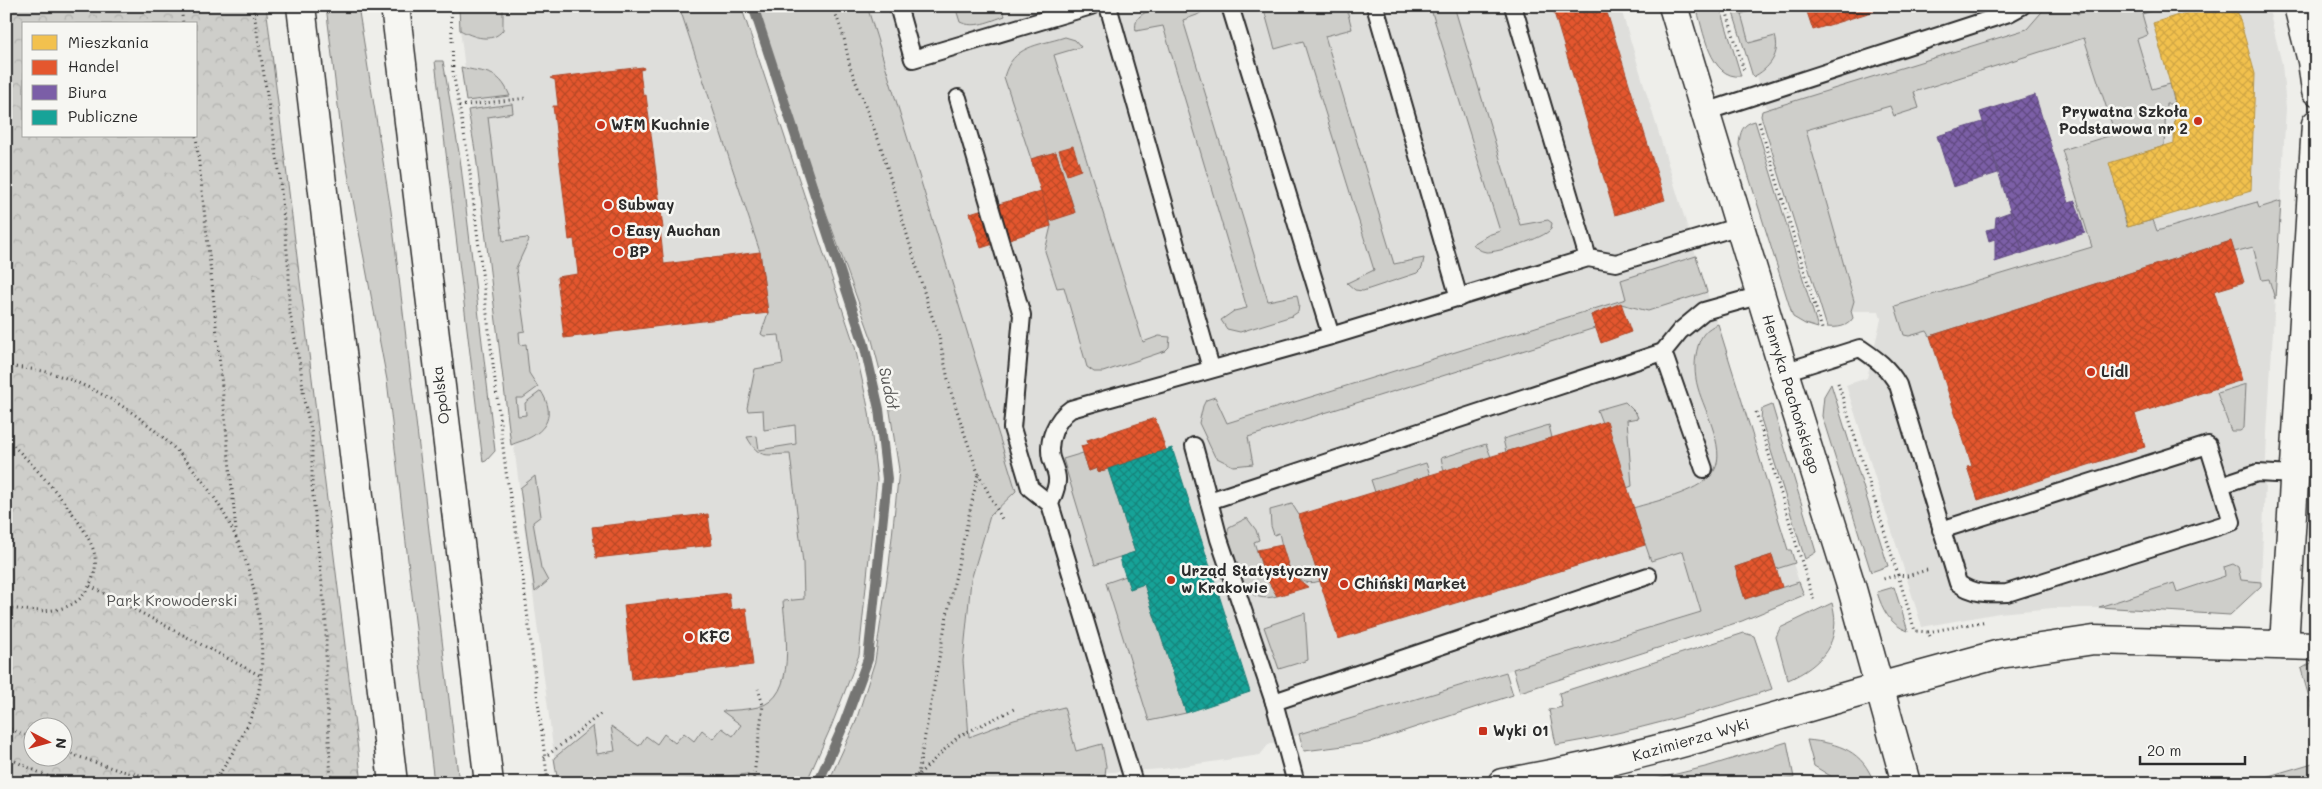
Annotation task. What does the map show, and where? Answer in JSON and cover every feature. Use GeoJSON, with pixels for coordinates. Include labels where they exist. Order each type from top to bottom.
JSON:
{"type":"FeatureCollection","features":[{"type":"Feature","properties":{"kind":"street"},"geometry":{"type":"LineString","coordinates":[[301,6],[393,783]]}},
{"type":"Feature","properties":{"kind":"street","name":"Opolska"},"geometry":{"type":"LineString","coordinates":[[395,6],[489,783]]}},
{"type":"Feature","properties":{"kind":"street","name":"Henryka Pachońskiego"},"geometry":{"type":"LineString","coordinates":[[1673,6],[1852,589],[1906,783]]}},
{"type":"Feature","properties":{"kind":"street"},"geometry":{"type":"LineString","coordinates":[[2298,6],[2312,61],[2316,91]]}},
{"type":"Feature","properties":{"kind":"street"},"geometry":{"type":"LineString","coordinates":[[2284,645],[2316,124]]}},
{"type":"Feature","properties":{"kind":"street","name":"Kazimierza Wyki"},"geometry":{"type":"LineString","coordinates":[[1502,783],[1631,757],[2000,654],[2094,640],[2316,646]]}},
{"type":"Feature","properties":{"kind":"lane"},"geometry":{"type":"LineString","coordinates":[[898,6],[913,59],[1091,6]]}},
{"type":"Feature","properties":{"kind":"lane"},"geometry":{"type":"LineString","coordinates":[[1108,6],[1211,368]]}},
{"type":"Feature","properties":{"kind":"lane"},"geometry":{"type":"LineString","coordinates":[[1230,6],[1331,336]]}},
{"type":"Feature","properties":{"kind":"lane"},"geometry":{"type":"LineString","coordinates":[[1375,6],[1459,298]]}},
{"type":"Feature","properties":{"kind":"lane"},"geometry":{"type":"LineString","coordinates":[[1513,6],[1588,258]]}},
{"type":"Feature","properties":{"kind":"lane"},"geometry":{"type":"LineString","coordinates":[[1705,112],[2009,13],[2022,6]]}},
{"type":"Feature","properties":{"kind":"lane"},"geometry":{"type":"LineString","coordinates":[[958,98],[1022,315],[1012,428],[1030,488],[1050,504],[1134,783]]}},
{"type":"Feature","properties":{"kind":"lane"},"geometry":{"type":"LineString","coordinates":[[1050,504],[1058,481],[1050,456],[1050,446],[1055,428],[1065,413],[1071,409],[1211,368],[1331,336],[1588,258],[1616,263],[1740,226]]}},
{"type":"Feature","properties":{"kind":"lane"},"geometry":{"type":"LineString","coordinates":[[1209,501],[1663,352],[1680,330],[1704,311],[1761,295]]}},
{"type":"Feature","properties":{"kind":"lane"},"geometry":{"type":"LineString","coordinates":[[1784,372],[1860,348],[1881,362],[1890,371],[1898,385],[1958,583],[1975,592],[2007,593],[2232,522],[2208,446],[1942,530]]}},
{"type":"Feature","properties":{"kind":"lane"},"geometry":{"type":"LineString","coordinates":[[1663,352],[1704,469]]}},
{"type":"Feature","properties":{"kind":"lane"},"geometry":{"type":"LineString","coordinates":[[1194,446],[1219,539],[1274,702],[1296,783]]}},
{"type":"Feature","properties":{"kind":"lane"},"geometry":{"type":"LineString","coordinates":[[2220,485],[2256,473],[2295,475]]}},
{"type":"Feature","properties":{"kind":"lane"},"geometry":{"type":"LineString","coordinates":[[1274,702],[1648,576]]}},
{"type":"Feature","properties":{"kind":"path"},"geometry":{"type":"LineString","coordinates":[[180,6],[183,22]]}},
{"type":"Feature","properties":{"kind":"path"},"geometry":{"type":"LineString","coordinates":[[253,6],[279,170],[289,272],[289,309],[301,370],[305,408],[312,434],[312,486],[326,624],[326,678],[331,783]]}},
{"type":"Feature","properties":{"kind":"path"},"geometry":{"type":"LineString","coordinates":[[451,6],[453,63],[468,156],[509,492],[520,554],[548,783]]}},
{"type":"Feature","properties":{"kind":"path"},"geometry":{"type":"LineString","coordinates":[[832,6],[844,38],[850,67],[880,144],[939,336],[950,389],[978,473],[1002,519]]}},
{"type":"Feature","properties":{"kind":"path"},"geometry":{"type":"LineString","coordinates":[[1724,6],[1830,358],[1916,631],[1928,632],[1931,638]]}},
{"type":"Feature","properties":{"kind":"path"},"geometry":{"type":"LineString","coordinates":[[459,106],[527,98]]}},
{"type":"Feature","properties":{"kind":"path"},"geometry":{"type":"LineString","coordinates":[[196,138],[212,274],[236,534]]}},
{"type":"Feature","properties":{"kind":"path"},"geometry":{"type":"LineString","coordinates":[[6,366],[57,375],[107,397],[134,415],[162,436],[199,476],[219,503],[236,534],[255,590],[261,629],[261,676],[256,705],[245,732],[214,783]]}},
{"type":"Feature","properties":{"kind":"path"},"geometry":{"type":"LineString","coordinates":[[1756,412],[1814,602]]}},
{"type":"Feature","properties":{"kind":"path"},"geometry":{"type":"LineString","coordinates":[[6,439],[45,479],[90,541],[95,555],[96,570],[90,586],[81,598],[69,606],[48,611],[21,610],[6,607]]}},
{"type":"Feature","properties":{"kind":"path"},"geometry":{"type":"LineString","coordinates":[[918,774],[946,620],[978,473]]}},
{"type":"Feature","properties":{"kind":"path"},"geometry":{"type":"LineString","coordinates":[[1880,580],[1898,575]]}},
{"type":"Feature","properties":{"kind":"path"},"geometry":{"type":"LineString","coordinates":[[90,586],[261,676]]}},
{"type":"Feature","properties":{"kind":"path"},"geometry":{"type":"LineString","coordinates":[[753,783],[762,705],[758,689]]}},
{"type":"Feature","properties":{"kind":"path"},"geometry":{"type":"LineString","coordinates":[[911,783],[918,774],[959,736],[1016,708]]}},
{"type":"Feature","properties":{"kind":"path"},"geometry":{"type":"LineString","coordinates":[[544,758],[603,712]]}},
{"type":"Feature","properties":{"kind":"path"},"geometry":{"type":"LineString","coordinates":[[6,727],[22,734]]}},
{"type":"Feature","properties":{"kind":"path"},"geometry":{"type":"LineString","coordinates":[[72,754],[115,769],[171,783]]}},
{"type":"Feature","properties":{"kind":"path"},"geometry":{"type":"LineString","coordinates":[[6,757],[62,783]]}},
{"type":"Feature","properties":{"kind":"shaded area"},"geometry":{"type":"Polygon","coordinates":[[[528,6],[679,6],[760,252],[796,323],[815,584],[763,741],[555,763],[460,30],[478,37],[496,36],[504,25],[502,9],[528,6]]]}},
{"type":"Feature","properties":{"kind":"shaded area"},"geometry":{"type":"Polygon","coordinates":[[[867,6],[1620,6],[1712,308],[1799,582],[1269,744],[1260,755],[1163,769],[975,780],[969,737],[963,661],[971,580],[990,516],[1016,491],[867,6]]]}},
{"type":"Feature","properties":{"kind":"shaded area"},"geometry":{"type":"Polygon","coordinates":[[[1736,6],[2074,6],[2077,14],[2104,6],[2268,6],[2282,64],[2286,108],[2267,434],[2261,586],[2230,615],[2099,608],[2053,608],[1999,613],[1922,627],[1846,385],[1867,378],[1881,319],[1879,311],[1851,311],[1830,317],[1736,6]]]}},
{"type":"Feature","properties":{"kind":"green space","name":"Park Krowoderski"},"geometry":{"type":"Polygon","coordinates":[[[6,6],[266,6],[362,783],[23,783],[6,774],[6,6]]]}},
{"type":"Feature","properties":{"kind":"green space"},"geometry":{"type":"Polygon","coordinates":[[[326,6],[358,6],[391,211],[459,783],[434,783],[387,380],[343,147],[326,6]]]}},
{"type":"Feature","properties":{"kind":"green space"},"geometry":{"type":"Polygon","coordinates":[[[459,6],[528,6],[503,9],[503,30],[493,37],[482,38],[460,30],[459,6]]]}},
{"type":"Feature","properties":{"kind":"green space"},"geometry":{"type":"Polygon","coordinates":[[[679,6],[741,6],[855,347],[869,412],[877,479],[859,655],[831,727],[806,783],[747,783],[748,774],[658,783],[558,783],[554,758],[593,726],[597,754],[615,751],[611,726],[639,746],[646,736],[657,744],[664,734],[675,743],[684,733],[694,741],[702,730],[713,739],[722,728],[733,736],[741,725],[722,711],[758,707],[771,701],[779,690],[784,677],[786,662],[787,645],[783,601],[804,599],[803,563],[790,454],[770,455],[760,453],[747,437],[757,436],[759,450],[796,444],[795,425],[764,430],[763,410],[748,411],[747,408],[755,369],[783,364],[779,335],[764,336],[761,334],[768,313],[760,252],[679,6]]]}},
{"type":"Feature","properties":{"kind":"green space"},"geometry":{"type":"Polygon","coordinates":[[[756,6],[867,6],[1016,491],[990,516],[971,580],[963,661],[969,737],[1014,720],[1064,707],[1076,751],[1102,744],[1106,766],[1105,776],[1052,783],[828,783],[855,724],[875,661],[889,565],[899,470],[889,405],[872,340],[805,154],[756,6]]]}},
{"type":"Feature","properties":{"kind":"green space"},"geometry":{"type":"Polygon","coordinates":[[[955,6],[1001,6],[1005,16],[982,24],[966,24],[960,22],[955,6]]]}},
{"type":"Feature","properties":{"kind":"green space"},"geometry":{"type":"Polygon","coordinates":[[[1167,6],[1207,6],[1208,8],[1197,15],[1183,20],[1268,301],[1297,295],[1298,312],[1292,316],[1240,332],[1227,329],[1221,320],[1234,311],[1247,308],[1163,26],[1136,31],[1137,20],[1140,16],[1167,6]]]}},
{"type":"Feature","properties":{"kind":"green space"},"geometry":{"type":"Polygon","coordinates":[[[1263,6],[1346,6],[1352,29],[1325,36],[1394,264],[1424,258],[1422,268],[1417,273],[1363,291],[1355,290],[1347,283],[1374,270],[1303,41],[1275,49],[1263,6]]]}},
{"type":"Feature","properties":{"kind":"green space"},"geometry":{"type":"Polygon","coordinates":[[[1430,6],[1454,6],[1520,225],[1548,220],[1552,223],[1551,229],[1540,237],[1492,252],[1482,251],[1473,244],[1488,235],[1500,231],[1430,6]]]}},
{"type":"Feature","properties":{"kind":"green space"},"geometry":{"type":"Polygon","coordinates":[[[1696,6],[1720,6],[1741,76],[1730,75],[1715,62],[1705,39],[1696,6]]]}},
{"type":"Feature","properties":{"kind":"green space"},"geometry":{"type":"Polygon","coordinates":[[[1731,6],[1738,6],[1739,9],[1755,6],[1756,9],[1741,14],[1749,43],[1775,36],[1775,55],[1764,70],[1753,77],[1731,6]]]}},
{"type":"Feature","properties":{"kind":"green space"},"geometry":{"type":"Polygon","coordinates":[[[2047,6],[2074,6],[2077,14],[2104,6],[2168,6],[2142,14],[2148,35],[2137,39],[2152,89],[2170,84],[2175,104],[2166,104],[2164,146],[2110,164],[2127,227],[2153,220],[2157,231],[2257,202],[2259,208],[2281,201],[2275,299],[2269,279],[2262,280],[2253,247],[2234,252],[2231,241],[1930,336],[1927,331],[1909,336],[1904,335],[1895,306],[2092,247],[2062,150],[2115,134],[2084,38],[1914,92],[1919,108],[1894,116],[1890,106],[1806,130],[1854,301],[1851,311],[1853,318],[1851,321],[1842,326],[1827,327],[1761,116],[1762,111],[2027,29],[2047,6]]]}},
{"type":"Feature","properties":{"kind":"green space"},"geometry":{"type":"Polygon","coordinates":[[[1065,37],[1075,40],[1081,47],[1054,55],[1143,342],[1159,336],[1170,337],[1169,347],[1165,351],[1103,372],[1094,372],[1087,367],[1064,287],[1057,288],[1045,251],[1051,226],[1050,221],[1075,212],[1056,152],[1031,159],[1004,77],[1013,59],[1027,48],[1065,37]]]}},
{"type":"Feature","properties":{"kind":"green space"},"geometry":{"type":"Polygon","coordinates":[[[435,61],[443,61],[460,158],[495,451],[483,462],[435,61]]]}},
{"type":"Feature","properties":{"kind":"green space"},"geometry":{"type":"Polygon","coordinates":[[[461,67],[496,76],[510,96],[466,101],[461,67]]]}},
{"type":"Feature","properties":{"kind":"green space"},"geometry":{"type":"Polygon","coordinates":[[[512,104],[513,113],[488,117],[503,241],[527,238],[529,240],[516,268],[525,331],[519,332],[520,345],[526,344],[529,373],[538,387],[523,398],[516,398],[518,416],[526,415],[525,403],[541,391],[547,405],[548,418],[542,429],[536,434],[511,445],[476,156],[468,110],[512,104]]]}},
{"type":"Feature","properties":{"kind":"green space"},"geometry":{"type":"Polygon","coordinates":[[[1755,121],[1818,328],[1805,324],[1793,317],[1739,145],[1744,126],[1755,121]]]}},
{"type":"Feature","properties":{"kind":"green space"},"geometry":{"type":"Polygon","coordinates":[[[1696,256],[1707,292],[1648,311],[1621,304],[1591,315],[1595,328],[1248,437],[1253,464],[1233,466],[1215,457],[1199,423],[1206,400],[1215,397],[1227,423],[1626,299],[1621,280],[1696,256]]]}},
{"type":"Feature","properties":{"kind":"green space"},"geometry":{"type":"Polygon","coordinates":[[[1718,324],[1788,550],[1791,550],[1795,563],[1776,569],[1772,555],[1735,567],[1745,599],[1799,582],[1804,595],[1742,621],[1520,692],[1513,669],[1701,612],[1683,551],[1651,561],[1633,508],[1675,496],[1695,487],[1711,475],[1716,466],[1718,456],[1717,444],[1698,388],[1695,367],[1701,338],[1705,332],[1718,324]]]}},
{"type":"Feature","properties":{"kind":"green space"},"geometry":{"type":"Polygon","coordinates":[[[1831,384],[1888,566],[1871,572],[1822,416],[1824,396],[1831,384]]]}},
{"type":"Feature","properties":{"kind":"green space"},"geometry":{"type":"Polygon","coordinates":[[[2246,384],[2244,428],[2240,431],[2231,431],[2217,393],[2246,384]]]}},
{"type":"Feature","properties":{"kind":"green space"},"geometry":{"type":"Polygon","coordinates":[[[1625,402],[1636,413],[1638,418],[1627,420],[1632,486],[1627,488],[1597,410],[1625,402]]]}},
{"type":"Feature","properties":{"kind":"green space"},"geometry":{"type":"Polygon","coordinates":[[[1772,405],[1816,552],[1805,559],[1761,419],[1762,409],[1772,405]]]}},
{"type":"Feature","properties":{"kind":"green space"},"geometry":{"type":"Polygon","coordinates":[[[1549,425],[1552,438],[1506,452],[1503,439],[1549,425]]]}},
{"type":"Feature","properties":{"kind":"green space"},"geometry":{"type":"Polygon","coordinates":[[[1486,444],[1491,457],[1444,471],[1441,458],[1486,444]]]}},
{"type":"Feature","properties":{"kind":"green space"},"geometry":{"type":"Polygon","coordinates":[[[1083,453],[1089,471],[1097,468],[1098,472],[1108,469],[1135,552],[1095,565],[1063,459],[1083,453]]]}},
{"type":"Feature","properties":{"kind":"green space"},"geometry":{"type":"Polygon","coordinates":[[[1426,463],[1430,475],[1375,492],[1371,480],[1426,463]]]}},
{"type":"Feature","properties":{"kind":"green space"},"geometry":{"type":"Polygon","coordinates":[[[535,476],[541,516],[533,522],[541,568],[548,581],[535,592],[520,488],[535,476]]]}},
{"type":"Feature","properties":{"kind":"green space"},"geometry":{"type":"Polygon","coordinates":[[[1292,504],[1299,515],[1320,581],[1310,583],[1302,581],[1295,576],[1286,560],[1279,533],[1274,535],[1271,526],[1270,510],[1292,504]]]}},
{"type":"Feature","properties":{"kind":"green space"},"geometry":{"type":"Polygon","coordinates":[[[1247,518],[1256,530],[1259,540],[1254,542],[1265,576],[1277,596],[1267,598],[1253,595],[1241,577],[1229,544],[1228,532],[1229,527],[1247,518]]]}},
{"type":"Feature","properties":{"kind":"green space"},"geometry":{"type":"Polygon","coordinates":[[[2233,564],[2238,567],[2241,580],[2261,582],[2261,586],[2230,615],[2099,607],[2174,583],[2177,592],[2225,576],[2224,567],[2233,564]]]}},
{"type":"Feature","properties":{"kind":"green space"},"geometry":{"type":"Polygon","coordinates":[[[1126,576],[1130,589],[1144,584],[1186,713],[1149,721],[1106,583],[1126,576]]]}},
{"type":"Feature","properties":{"kind":"green space"},"geometry":{"type":"Polygon","coordinates":[[[1894,587],[1908,631],[1896,625],[1888,616],[1877,592],[1894,587]]]}},
{"type":"Feature","properties":{"kind":"green space"},"geometry":{"type":"Polygon","coordinates":[[[1832,603],[1835,617],[1832,640],[1819,660],[1788,680],[1776,637],[1780,628],[1832,603]]]}},
{"type":"Feature","properties":{"kind":"green space"},"geometry":{"type":"Polygon","coordinates":[[[1305,613],[1308,660],[1279,669],[1264,627],[1305,613]]]}},
{"type":"Feature","properties":{"kind":"green space"},"geometry":{"type":"Polygon","coordinates":[[[1744,633],[1754,636],[1772,689],[1665,721],[1556,745],[1549,710],[1562,707],[1559,693],[1744,633]]]}},
{"type":"Feature","properties":{"kind":"green space"},"geometry":{"type":"Polygon","coordinates":[[[2316,660],[2316,722],[2301,669],[2316,660]]]}},
{"type":"Feature","properties":{"kind":"green space"},"geometry":{"type":"Polygon","coordinates":[[[1506,672],[1513,695],[1368,743],[1304,751],[1299,734],[1506,672]]]}},
{"type":"Feature","properties":{"kind":"green space"},"geometry":{"type":"Polygon","coordinates":[[[1807,740],[1839,746],[1856,756],[1869,772],[1874,783],[1842,783],[1814,766],[1807,740]]]}},
{"type":"Feature","properties":{"kind":"green space"},"geometry":{"type":"Polygon","coordinates":[[[1787,742],[1794,778],[1758,783],[1640,783],[1709,766],[1787,742]]]}},
{"type":"Feature","properties":{"kind":"green space"},"geometry":{"type":"Polygon","coordinates":[[[2316,762],[2316,783],[2245,783],[2316,762]]]}},
{"type":"Feature","properties":{"kind":"building: Mieszkania"},"geometry":{"type":"Polygon","coordinates":[[[2207,6],[2236,6],[2255,74],[2251,191],[2128,227],[2109,163],[2174,143],[2175,101],[2153,23],[2207,6]]]}},
{"type":"Feature","properties":{"kind":"building: Handel"},"geometry":{"type":"Polygon","coordinates":[[[1552,6],[1605,6],[1665,200],[1615,215],[1552,6]]]}},
{"type":"Feature","properties":{"kind":"building: Handel"},"geometry":{"type":"Polygon","coordinates":[[[1805,6],[1891,6],[1813,30],[1805,6]]]}},
{"type":"Feature","properties":{"kind":"building: Handel"},"geometry":{"type":"Polygon","coordinates":[[[643,67],[644,69],[640,70],[643,96],[646,95],[663,228],[660,229],[664,264],[760,252],[768,313],[564,338],[557,277],[578,274],[574,239],[569,240],[553,106],[558,106],[555,80],[550,78],[643,67]]]}},
{"type":"Feature","properties":{"kind":"building: Handel"},"geometry":{"type":"Polygon","coordinates":[[[1073,146],[1081,170],[1067,175],[1059,150],[1073,146]]]}},
{"type":"Feature","properties":{"kind":"building: Handel"},"geometry":{"type":"Polygon","coordinates":[[[1056,152],[1075,213],[1050,221],[1031,159],[1056,152]]]}},
{"type":"Feature","properties":{"kind":"building: Handel"},"geometry":{"type":"Polygon","coordinates":[[[1041,191],[1051,226],[981,248],[970,213],[1041,191]]]}},
{"type":"Feature","properties":{"kind":"building: Handel","name":"Lidl"},"geometry":{"type":"Polygon","coordinates":[[[2231,241],[2244,282],[2214,291],[2242,380],[2135,414],[2145,447],[1978,500],[1967,467],[1972,466],[1930,336],[2231,241]]]}},
{"type":"Feature","properties":{"kind":"building: Handel"},"geometry":{"type":"Polygon","coordinates":[[[1621,303],[1631,332],[1601,343],[1591,315],[1621,303]]]}},
{"type":"Feature","properties":{"kind":"building: Handel"},"geometry":{"type":"Polygon","coordinates":[[[1155,418],[1166,450],[1098,472],[1097,468],[1089,471],[1081,446],[1088,444],[1087,440],[1155,418]]]}},
{"type":"Feature","properties":{"kind":"building: Handel"},"geometry":{"type":"Polygon","coordinates":[[[1607,421],[1645,545],[1338,639],[1299,515],[1607,421]]]}},
{"type":"Feature","properties":{"kind":"building: Handel"},"geometry":{"type":"Polygon","coordinates":[[[708,514],[712,545],[596,558],[592,527],[708,514]]]}},
{"type":"Feature","properties":{"kind":"building: Handel"},"geometry":{"type":"Polygon","coordinates":[[[1282,545],[1289,568],[1294,576],[1308,587],[1277,596],[1265,576],[1257,550],[1282,545]]]}},
{"type":"Feature","properties":{"kind":"building: Handel"},"geometry":{"type":"Polygon","coordinates":[[[1772,555],[1782,587],[1745,599],[1735,567],[1772,555]]]}},
{"type":"Feature","properties":{"kind":"building: Handel","name":"KFC"},"geometry":{"type":"Polygon","coordinates":[[[729,593],[731,610],[746,608],[753,665],[632,679],[624,605],[729,593]]]}},
{"type":"Feature","properties":{"kind":"building: Biura"},"geometry":{"type":"Polygon","coordinates":[[[2035,95],[2069,203],[2075,201],[2085,233],[2023,253],[1980,112],[2035,95]]]}},
{"type":"Feature","properties":{"kind":"building: Biura"},"geometry":{"type":"Polygon","coordinates":[[[1983,122],[1998,173],[1953,187],[1937,136],[1983,122]]]}},
{"type":"Feature","properties":{"kind":"building: Biura"},"geometry":{"type":"Polygon","coordinates":[[[2010,212],[2023,253],[1995,262],[1995,239],[1989,241],[1986,230],[1995,228],[1996,217],[2010,212]]]}},
{"type":"Feature","properties":{"kind":"building: Publiczne","name":"Urząd Statystyczny w Krakowie"},"geometry":{"type":"Polygon","coordinates":[[[1172,448],[1250,692],[1186,713],[1144,584],[1130,589],[1122,566],[1120,557],[1135,552],[1108,469],[1172,448]]]}},
{"type":"Feature","properties":{"kind":"waterway","name":"Sudół"},"geometry":{"type":"LineString","coordinates":[[753,6],[864,344],[879,409],[887,479],[868,659],[844,724],[818,783]]}},
{"type":"Feature","properties":{"kind":"place","name":"Prywatna Szkoła Podstawowa nr 2"},"geometry":{"type":"Point","coordinates":[2198,121]}},
{"type":"Feature","properties":{"kind":"place","name":"WFM Kuchnie"},"geometry":{"type":"Point","coordinates":[601,125]}},
{"type":"Feature","properties":{"kind":"place","name":"Subway"},"geometry":{"type":"Point","coordinates":[608,205]}},
{"type":"Feature","properties":{"kind":"place","name":"Easy Auchan"},"geometry":{"type":"Point","coordinates":[616,231]}},
{"type":"Feature","properties":{"kind":"place","name":"BP"},"geometry":{"type":"Point","coordinates":[619,252]}},
{"type":"Feature","properties":{"kind":"place","name":"Lidl"},"geometry":{"type":"Point","coordinates":[2091,372]}},
{"type":"Feature","properties":{"kind":"place","name":"Urząd Statystyczny w Krakowie"},"geometry":{"type":"Point","coordinates":[1171,580]}},
{"type":"Feature","properties":{"kind":"place","name":"Chiński Market"},"geometry":{"type":"Point","coordinates":[1344,584]}},
{"type":"Feature","properties":{"kind":"place","name":"KFC"},"geometry":{"type":"Point","coordinates":[689,637]}},
{"type":"Feature","properties":{"kind":"place","name":"Wyki 01"},"geometry":{"type":"Point","coordinates":[1483,731]}}]}
